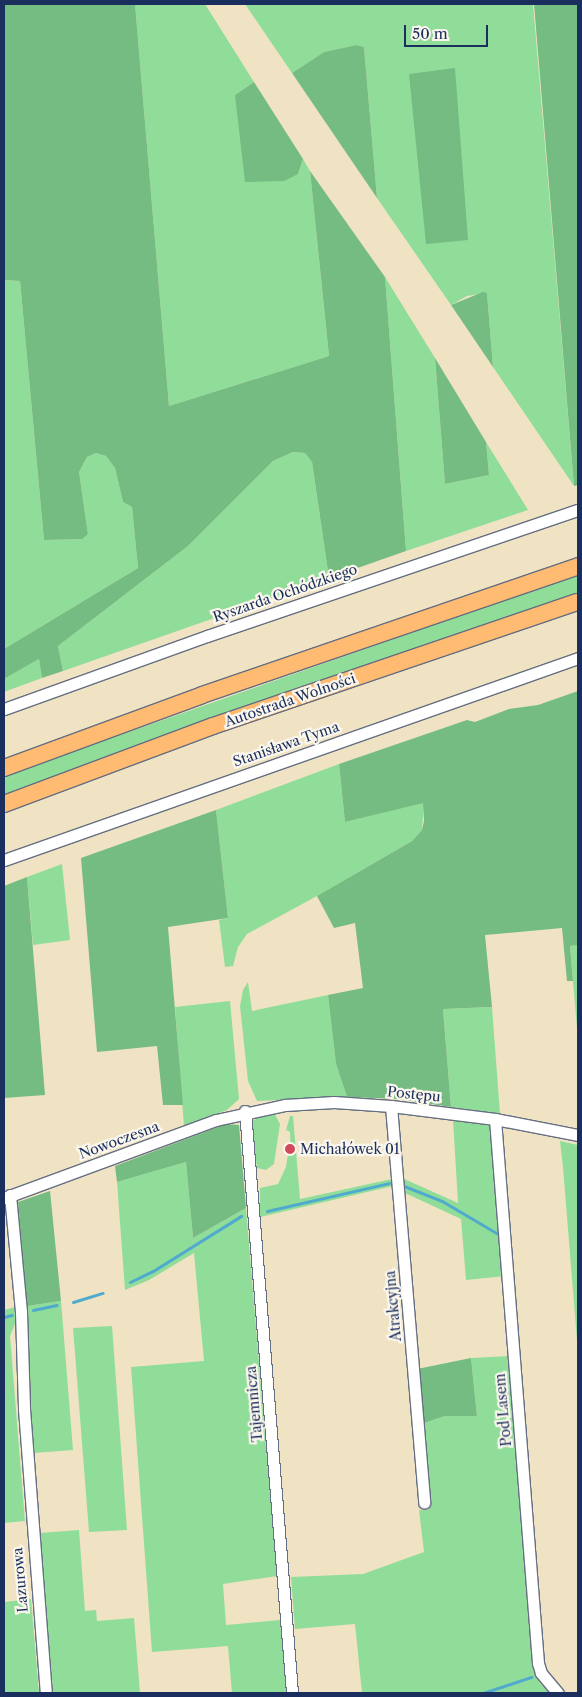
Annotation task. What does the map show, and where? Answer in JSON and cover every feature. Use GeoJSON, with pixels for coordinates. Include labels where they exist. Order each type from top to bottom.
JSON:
{"type":"FeatureCollection","features":[{"type":"Feature","properties":{"kind":"highway"},"geometry":{"type":"LineString","coordinates":[[4,768],[202,695],[578,566]]}},
{"type":"Feature","properties":{"kind":"highway","name":"Autostrada Wolności"},"geometry":{"type":"LineString","coordinates":[[4,804],[213,726],[578,602]]}},
{"type":"Feature","properties":{"kind":"street","name":"Ryszarda Ochódzkiego"},"geometry":{"type":"LineString","coordinates":[[4,709],[207,636],[578,510]]}},
{"type":"Feature","properties":{"kind":"street","name":"Stanisława Tyma"},"geometry":{"type":"LineString","coordinates":[[4,860],[578,658]]}},
{"type":"Feature","properties":{"kind":"street","name":"Postępu"},"geometry":{"type":"LineString","coordinates":[[245,1111],[334,1102],[391,1106],[495,1119],[578,1134]]}},
{"type":"Feature","properties":{"kind":"street","name":"Atrakcyjna"},"geometry":{"type":"LineString","coordinates":[[391,1106],[424,1503]]}},
{"type":"Feature","properties":{"kind":"street","name":"Nowoczesna"},"geometry":{"type":"LineString","coordinates":[[7,1196],[245,1111]]}},
{"type":"Feature","properties":{"kind":"street","name":"Tajemnicza"},"geometry":{"type":"LineString","coordinates":[[245,1111],[292,1693]]}},
{"type":"Feature","properties":{"kind":"street","name":"Pod Lasem"},"geometry":{"type":"LineString","coordinates":[[495,1119],[538,1663],[541,1673],[558,1693]]}},
{"type":"Feature","properties":{"kind":"street","name":"Lazurowa"},"geometry":{"type":"LineString","coordinates":[[7,1196],[21,1312],[20,1344],[34,1580],[46,1693]]}},
{"type":"Feature","properties":{"kind":"green space"},"geometry":{"type":"Polygon","coordinates":[[[4,4],[135,4],[169,406],[329,356],[310,171],[385,277],[406,551],[329,578],[312,462],[305,453],[293,452],[273,461],[188,546],[58,646],[63,671],[42,678],[39,659],[4,679],[4,649],[138,568],[132,507],[123,502],[115,468],[106,456],[96,453],[87,457],[79,472],[88,534],[82,539],[44,540],[20,281],[4,280],[4,4]]]}},
{"type":"Feature","properties":{"kind":"green space"},"geometry":{"type":"Polygon","coordinates":[[[135,4],[205,4],[254,82],[235,95],[298,174],[303,159],[310,171],[329,356],[169,406],[135,4]]]}},
{"type":"Feature","properties":{"kind":"green space"},"geometry":{"type":"Polygon","coordinates":[[[245,4],[533,4],[574,486],[493,367],[487,293],[467,296],[451,305],[377,198],[364,47],[356,45],[324,52],[292,73],[245,4]]]}},
{"type":"Feature","properties":{"kind":"green space"},"geometry":{"type":"Polygon","coordinates":[[[534,4],[578,4],[578,485],[574,486],[534,4]]]}},
{"type":"Feature","properties":{"kind":"green space"},"geometry":{"type":"Polygon","coordinates":[[[356,45],[364,47],[377,198],[292,73],[324,52],[356,45]]]}},
{"type":"Feature","properties":{"kind":"green space"},"geometry":{"type":"Polygon","coordinates":[[[455,68],[468,240],[426,244],[409,74],[455,68]]]}},
{"type":"Feature","properties":{"kind":"green space"},"geometry":{"type":"Polygon","coordinates":[[[254,82],[303,159],[298,174],[284,181],[245,182],[235,95],[254,82]]]}},
{"type":"Feature","properties":{"kind":"green space"},"geometry":{"type":"Polygon","coordinates":[[[385,277],[435,358],[445,484],[489,475],[486,442],[528,510],[406,551],[385,277]]]}},
{"type":"Feature","properties":{"kind":"green space"},"geometry":{"type":"Polygon","coordinates":[[[4,280],[20,281],[44,540],[81,539],[88,534],[79,472],[87,457],[96,453],[106,456],[115,468],[123,502],[132,507],[138,568],[4,649],[4,280]]]}},
{"type":"Feature","properties":{"kind":"green space"},"geometry":{"type":"Polygon","coordinates":[[[483,292],[487,293],[493,367],[451,305],[483,292]]]}},
{"type":"Feature","properties":{"kind":"green space"},"geometry":{"type":"Polygon","coordinates":[[[435,358],[486,442],[489,475],[445,484],[435,358]]]}},
{"type":"Feature","properties":{"kind":"green space"},"geometry":{"type":"Polygon","coordinates":[[[293,452],[305,453],[312,462],[329,578],[63,671],[58,646],[188,546],[273,461],[293,452]]]}},
{"type":"Feature","properties":{"kind":"green space"},"geometry":{"type":"Polygon","coordinates":[[[578,574],[578,594],[4,796],[4,776],[578,574]]]}},
{"type":"Feature","properties":{"kind":"green space"},"geometry":{"type":"Polygon","coordinates":[[[39,659],[42,678],[4,692],[4,679],[39,659]]]}},
{"type":"Feature","properties":{"kind":"green space"},"geometry":{"type":"Polygon","coordinates":[[[578,691],[578,945],[570,946],[573,981],[567,981],[562,928],[485,935],[492,1007],[443,1009],[451,1107],[399,1099],[347,1097],[336,1064],[328,995],[363,988],[355,923],[334,928],[317,896],[412,841],[422,830],[424,821],[423,803],[345,822],[339,764],[467,720],[475,722],[509,709],[538,705],[578,691]]]}},
{"type":"Feature","properties":{"kind":"green space"},"geometry":{"type":"Polygon","coordinates":[[[339,764],[345,822],[424,802],[422,830],[412,841],[247,934],[238,947],[233,966],[225,967],[219,920],[228,918],[216,810],[339,764]]]}},
{"type":"Feature","properties":{"kind":"green space"},"geometry":{"type":"Polygon","coordinates":[[[216,810],[228,918],[168,927],[183,1105],[163,1105],[157,1046],[97,1052],[81,858],[216,810]]]}},
{"type":"Feature","properties":{"kind":"green space"},"geometry":{"type":"Polygon","coordinates":[[[62,864],[70,940],[33,945],[27,877],[62,864]]]}},
{"type":"Feature","properties":{"kind":"green space"},"geometry":{"type":"Polygon","coordinates":[[[27,877],[45,1095],[4,1098],[4,886],[27,877]]]}},
{"type":"Feature","properties":{"kind":"green space"},"geometry":{"type":"Polygon","coordinates":[[[578,945],[578,1040],[570,946],[578,945]]]}},
{"type":"Feature","properties":{"kind":"green space"},"geometry":{"type":"Polygon","coordinates":[[[248,982],[252,1011],[328,995],[336,1064],[347,1097],[257,1101],[248,1081],[240,1006],[243,990],[248,982]]]}},
{"type":"Feature","properties":{"kind":"green space"},"geometry":{"type":"Polygon","coordinates":[[[230,1001],[239,1099],[227,1110],[184,1126],[175,1007],[230,1001]]]}},
{"type":"Feature","properties":{"kind":"green space"},"geometry":{"type":"Polygon","coordinates":[[[492,1007],[500,1114],[451,1107],[443,1009],[492,1007]]]}},
{"type":"Feature","properties":{"kind":"green space"},"geometry":{"type":"Polygon","coordinates":[[[274,1113],[280,1124],[274,1164],[266,1170],[257,1168],[251,1122],[264,1114],[274,1113]]]}},
{"type":"Feature","properties":{"kind":"green space"},"geometry":{"type":"Polygon","coordinates":[[[290,1116],[293,1116],[300,1199],[392,1179],[393,1186],[260,1217],[260,1188],[278,1184],[286,1167],[288,1154],[291,1154],[290,1132],[286,1130],[290,1116]]]}},
{"type":"Feature","properties":{"kind":"green space"},"geometry":{"type":"Polygon","coordinates":[[[453,1120],[492,1125],[505,1276],[466,1280],[461,1219],[403,1192],[402,1178],[458,1203],[453,1120]]]}},
{"type":"Feature","properties":{"kind":"green space"},"geometry":{"type":"Polygon","coordinates":[[[226,1124],[239,1125],[246,1208],[193,1238],[186,1162],[117,1182],[115,1166],[226,1124]]]}},
{"type":"Feature","properties":{"kind":"green space"},"geometry":{"type":"Polygon","coordinates":[[[560,1141],[578,1145],[578,1353],[563,1167],[560,1141]]]}},
{"type":"Feature","properties":{"kind":"green space"},"geometry":{"type":"Polygon","coordinates":[[[186,1162],[193,1238],[246,1208],[277,1576],[223,1584],[226,1625],[280,1620],[287,1693],[232,1693],[228,1646],[152,1652],[131,1367],[204,1361],[194,1253],[149,1280],[125,1290],[117,1182],[186,1162]]]}},
{"type":"Feature","properties":{"kind":"green space"},"geometry":{"type":"Polygon","coordinates":[[[50,1191],[61,1301],[27,1306],[18,1202],[50,1191]]]}},
{"type":"Feature","properties":{"kind":"green space"},"geometry":{"type":"Polygon","coordinates":[[[61,1301],[73,1450],[34,1453],[24,1330],[27,1306],[61,1301]]]}},
{"type":"Feature","properties":{"kind":"green space"},"geometry":{"type":"Polygon","coordinates":[[[16,1307],[17,1319],[10,1336],[25,1521],[4,1523],[4,1310],[16,1307]]]}},
{"type":"Feature","properties":{"kind":"green space"},"geometry":{"type":"Polygon","coordinates":[[[112,1326],[127,1530],[89,1532],[73,1328],[112,1326]]]}},
{"type":"Feature","properties":{"kind":"green space"},"geometry":{"type":"Polygon","coordinates":[[[511,1356],[535,1670],[540,1683],[551,1693],[362,1693],[355,1624],[295,1629],[291,1577],[363,1574],[424,1552],[419,1510],[429,1510],[421,1424],[445,1416],[477,1416],[471,1358],[511,1356]]]}},
{"type":"Feature","properties":{"kind":"green space"},"geometry":{"type":"Polygon","coordinates":[[[471,1358],[477,1416],[445,1416],[421,1424],[417,1369],[471,1358]]]}},
{"type":"Feature","properties":{"kind":"green space"},"geometry":{"type":"Polygon","coordinates":[[[79,1530],[85,1611],[96,1610],[97,1621],[134,1618],[140,1693],[53,1693],[40,1533],[79,1530]]]}},
{"type":"Feature","properties":{"kind":"green space"},"geometry":{"type":"Polygon","coordinates":[[[31,1599],[39,1693],[4,1693],[4,1602],[31,1599]]]}},
{"type":"Feature","properties":{"kind":"waterway"},"geometry":{"type":"LineString","coordinates":[[267,1211],[389,1183]]}},
{"type":"Feature","properties":{"kind":"waterway"},"geometry":{"type":"LineString","coordinates":[[404,1186],[442,1201],[498,1234]]}},
{"type":"Feature","properties":{"kind":"waterway"},"geometry":{"type":"LineString","coordinates":[[130,1282],[153,1271],[241,1216]]}},
{"type":"Feature","properties":{"kind":"waterway"},"geometry":{"type":"LineString","coordinates":[[73,1302],[103,1293]]}},
{"type":"Feature","properties":{"kind":"waterway"},"geometry":{"type":"LineString","coordinates":[[33,1310],[56,1305]]}},
{"type":"Feature","properties":{"kind":"waterway"},"geometry":{"type":"LineString","coordinates":[[4,1317],[12,1315]]}},
{"type":"Feature","properties":{"kind":"waterway"},"geometry":{"type":"LineString","coordinates":[[483,1693],[531,1677]]}},
{"type":"Feature","properties":{"kind":"place","name":"Michałówek 01"},"geometry":{"type":"Point","coordinates":[290,1149]}}]}
